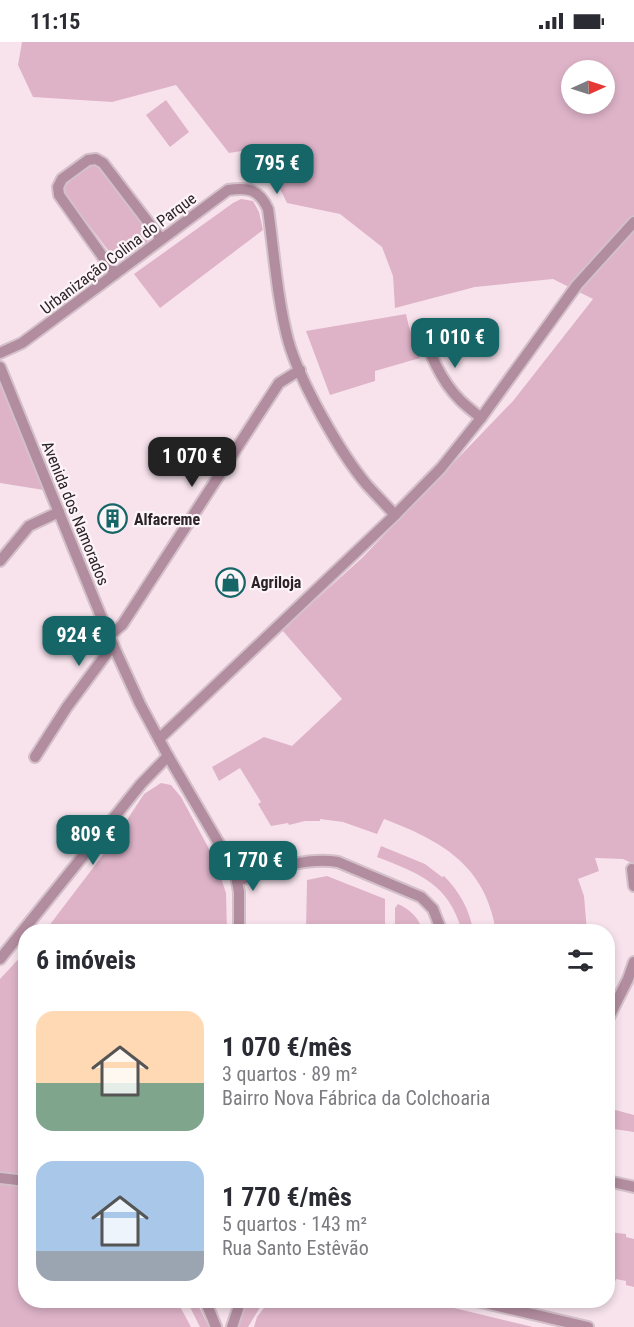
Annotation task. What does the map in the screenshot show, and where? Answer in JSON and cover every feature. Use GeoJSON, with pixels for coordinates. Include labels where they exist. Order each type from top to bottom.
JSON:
{"type":"FeatureCollection","features":[{"type":"Feature","properties":{"kind":"street"},"geometry":{"type":"LineString","coordinates":[[115,273],[59,195],[58,187],[62,179],[88,160],[96,159],[103,163],[161,240]]}},
{"type":"Feature","properties":{"kind":"street","name":"Urbanização Colina do Parque"},"geometry":{"type":"LineString","coordinates":[[0,353],[22,343],[228,190],[247,188],[263,198],[268,209],[288,342],[312,397],[366,484],[395,515]]}},
{"type":"Feature","properties":{"kind":"street"},"geometry":{"type":"LineString","coordinates":[[159,739],[395,515],[441,468],[481,418],[577,285],[634,222]]}},
{"type":"Feature","properties":{"kind":"street"},"geometry":{"type":"LineString","coordinates":[[420,326],[429,352],[445,380],[459,399],[481,418]]}},
{"type":"Feature","properties":{"kind":"street","name":"Avenida dos Namorados"},"geometry":{"type":"LineString","coordinates":[[0,367],[111,641],[168,756],[229,860],[237,881],[239,924]]}},
{"type":"Feature","properties":{"kind":"street"},"geometry":{"type":"LineString","coordinates":[[36,757],[279,383],[300,370]]}},
{"type":"Feature","properties":{"kind":"street"},"geometry":{"type":"LineString","coordinates":[[0,561],[29,526],[59,512]]}},
{"type":"Feature","properties":{"kind":"street"},"geometry":{"type":"LineString","coordinates":[[28,924],[141,784],[168,756]]}},
{"type":"Feature","properties":{"kind":"street"},"geometry":{"type":"LineString","coordinates":[[237,881],[286,867],[326,860],[338,862],[421,897],[433,909],[439,924]]}},
{"type":"Feature","properties":{"kind":"street"},"geometry":{"type":"LineString","coordinates":[[632,868],[634,886]]}},
{"type":"Feature","properties":{"kind":"street"},"geometry":{"type":"LineString","coordinates":[[0,959],[18,937]]}},
{"type":"Feature","properties":{"kind":"street"},"geometry":{"type":"LineString","coordinates":[[615,1005],[634,962]]}},
{"type":"Feature","properties":{"kind":"street"},"geometry":{"type":"LineString","coordinates":[[0,1178],[18,1180]]}},
{"type":"Feature","properties":{"kind":"street"},"geometry":{"type":"LineString","coordinates":[[615,1183],[634,1187]]}},
{"type":"Feature","properties":{"kind":"street"},"geometry":{"type":"LineString","coordinates":[[208,1308],[216,1327]]}},
{"type":"Feature","properties":{"kind":"street"},"geometry":{"type":"LineString","coordinates":[[232,1327],[239,1308]]}},
{"type":"Feature","properties":{"kind":"street"},"geometry":{"type":"LineString","coordinates":[[505,1308],[588,1327]]}},
{"type":"Feature","properties":{"kind":"shaded area"},"geometry":{"type":"Polygon","coordinates":[[[22,42],[634,42],[634,864],[623,859],[595,858],[599,871],[578,879],[584,896],[586,924],[494,924],[482,889],[471,872],[458,858],[424,836],[384,819],[377,834],[343,822],[320,819],[320,821],[271,826],[258,804],[261,802],[240,768],[219,781],[212,767],[264,737],[292,746],[342,699],[282,630],[362,558],[513,401],[593,299],[553,279],[475,287],[395,308],[393,276],[382,247],[340,214],[287,203],[260,148],[229,153],[176,85],[112,102],[33,97],[18,65],[22,42]]]}},
{"type":"Feature","properties":{"kind":"shaded area"},"geometry":{"type":"Polygon","coordinates":[[[166,100],[189,132],[170,147],[146,115],[166,100]]]}},
{"type":"Feature","properties":{"kind":"shaded area"},"geometry":{"type":"Polygon","coordinates":[[[94,164],[100,166],[149,233],[147,242],[124,260],[114,258],[65,194],[63,187],[68,180],[94,164]]]}},
{"type":"Feature","properties":{"kind":"shaded area"},"geometry":{"type":"Polygon","coordinates":[[[241,199],[253,201],[259,212],[263,230],[160,308],[134,274],[241,199]]]}},
{"type":"Feature","properties":{"kind":"shaded area"},"geometry":{"type":"Polygon","coordinates":[[[406,314],[420,358],[375,371],[375,381],[330,395],[306,331],[406,314]]]}},
{"type":"Feature","properties":{"kind":"shaded area"},"geometry":{"type":"Polygon","coordinates":[[[0,367],[50,491],[0,483],[0,367]]]}},
{"type":"Feature","properties":{"kind":"shaded area"},"geometry":{"type":"Polygon","coordinates":[[[161,783],[171,785],[181,797],[215,860],[226,893],[227,924],[50,924],[112,843],[144,794],[161,783]]]}},
{"type":"Feature","properties":{"kind":"shaded area"},"geometry":{"type":"Polygon","coordinates":[[[381,846],[425,864],[442,877],[444,876],[463,901],[471,924],[459,924],[449,902],[430,882],[377,857],[381,846]]]}},
{"type":"Feature","properties":{"kind":"shaded area"},"geometry":{"type":"Polygon","coordinates":[[[327,876],[385,899],[385,924],[306,924],[307,880],[327,876]]]}},
{"type":"Feature","properties":{"kind":"shaded area"},"geometry":{"type":"Polygon","coordinates":[[[398,904],[406,908],[420,924],[395,924],[395,908],[398,904]]]}},
{"type":"Feature","properties":{"kind":"shaded area"},"geometry":{"type":"Polygon","coordinates":[[[18,960],[18,1308],[181,1308],[191,1327],[0,1327],[0,979],[18,960]]]}},
{"type":"Feature","properties":{"kind":"shaded area"},"geometry":{"type":"Polygon","coordinates":[[[615,1110],[634,1115],[634,1132],[615,1129],[615,1110]]]}},
{"type":"Feature","properties":{"kind":"shaded area"},"geometry":{"type":"Polygon","coordinates":[[[615,1233],[626,1234],[626,1237],[634,1239],[634,1287],[626,1285],[626,1281],[616,1279],[615,1282],[615,1233]]]}},
{"type":"Feature","properties":{"kind":"shaded area"},"geometry":{"type":"Polygon","coordinates":[[[190,1308],[200,1308],[209,1327],[200,1327],[190,1308]]]}},
{"type":"Feature","properties":{"kind":"shaded area"},"geometry":{"type":"Polygon","coordinates":[[[246,1308],[260,1308],[248,1327],[238,1327],[246,1308]]]}},
{"type":"Feature","properties":{"kind":"shaded area"},"geometry":{"type":"Polygon","coordinates":[[[264,1308],[454,1308],[533,1327],[254,1327],[257,1317],[264,1308]]]}},
{"type":"Feature","properties":{"kind":"place","name":"Alfacreme"},"geometry":{"type":"Point","coordinates":[113,519]}},
{"type":"Feature","properties":{"kind":"place","name":"Agriloja"},"geometry":{"type":"Point","coordinates":[230,582]}}]}
